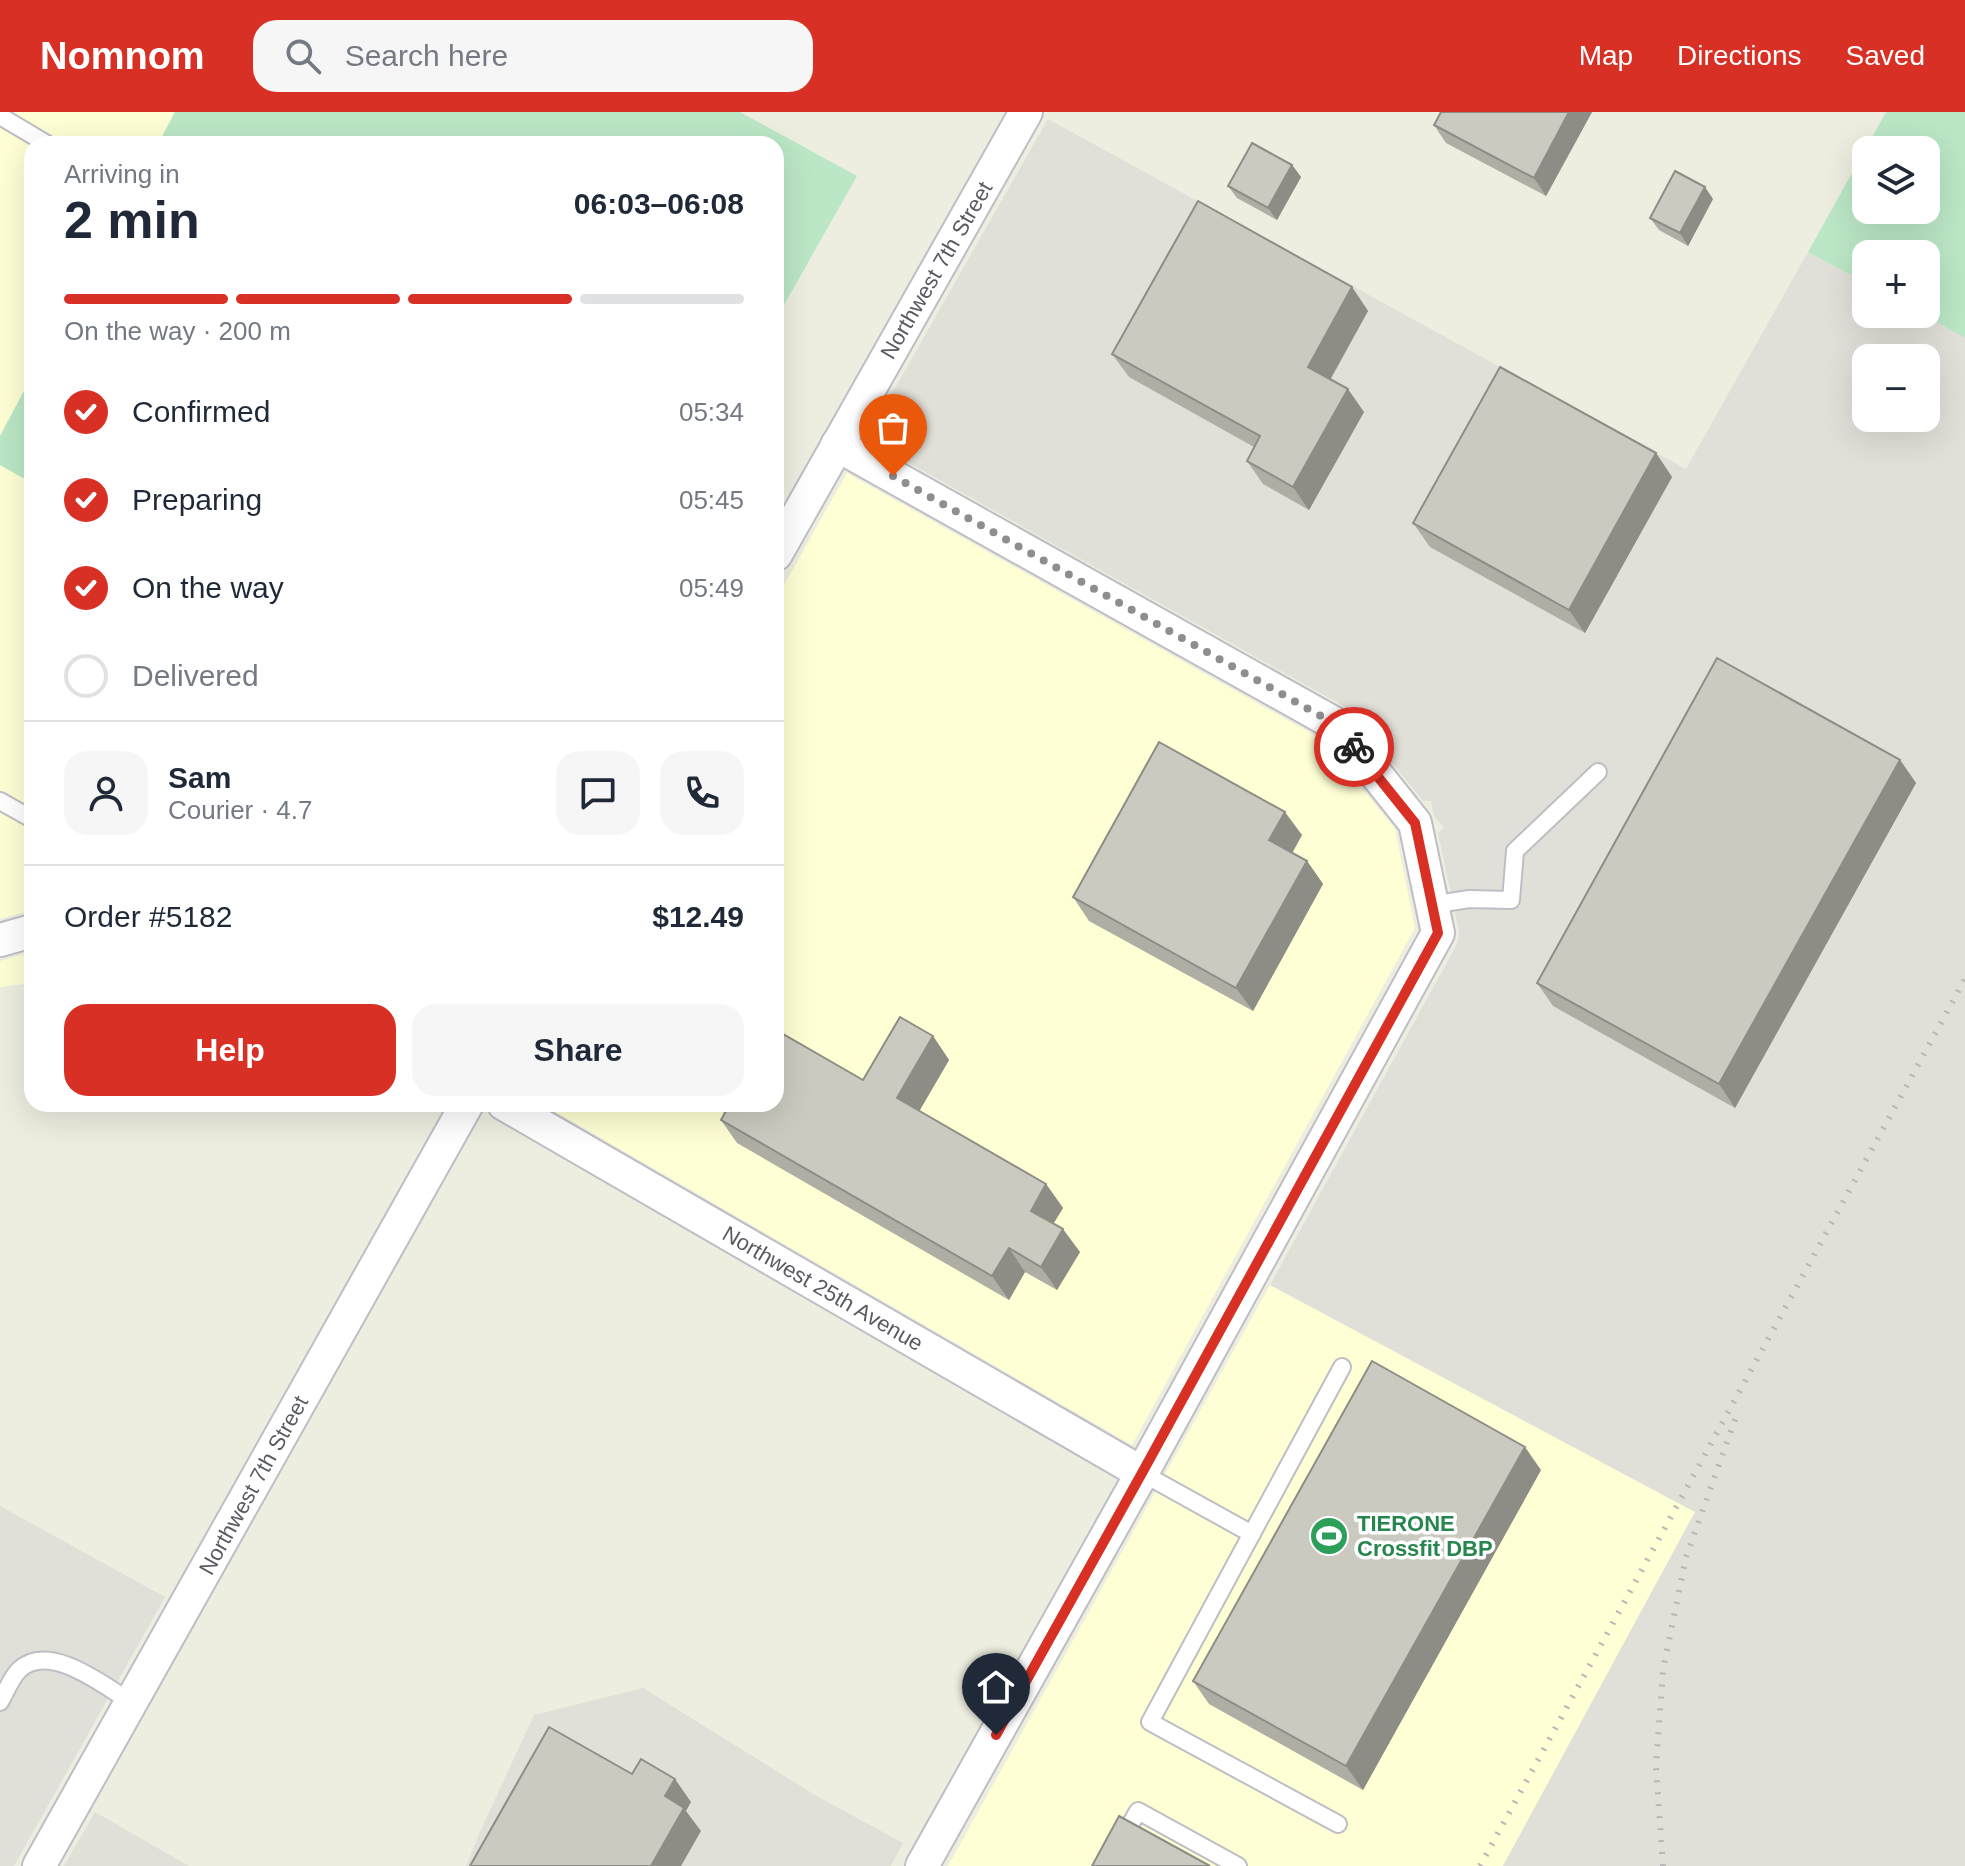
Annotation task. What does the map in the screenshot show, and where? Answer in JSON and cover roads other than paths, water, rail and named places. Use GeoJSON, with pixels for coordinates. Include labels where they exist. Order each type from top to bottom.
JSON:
{"type":"FeatureCollection","features":[{"type":"Feature","properties":{"kind":"street","name":"Northwest 7th Street"},"geometry":{"type":"LineString","coordinates":[[784,540],[1026,112]]}},
{"type":"Feature","properties":{"kind":"street"},"geometry":{"type":"LineString","coordinates":[[837,445],[1337,725],[1415,823],[1438,933],[922,1866]]}},
{"type":"Feature","properties":{"kind":"street"},"geometry":{"type":"LineString","coordinates":[[0,940],[24,933]]}},
{"type":"Feature","properties":{"kind":"street","name":"Northwest 7th Street"},"geometry":{"type":"LineString","coordinates":[[39,1866],[463,1112]]}},
{"type":"Feature","properties":{"kind":"street","name":"Northwest 25th Avenue"},"geometry":{"type":"LineString","coordinates":[[518,1112],[1142,1473]]}},
{"type":"Feature","properties":{"kind":"lane"},"geometry":{"type":"LineString","coordinates":[[0,116],[34,136]]}},
{"type":"Feature","properties":{"kind":"lane"},"geometry":{"type":"LineString","coordinates":[[1431,905],[1469,899],[1511,900],[1515,851],[1598,772]]}},
{"type":"Feature","properties":{"kind":"lane"},"geometry":{"type":"LineString","coordinates":[[0,801],[24,814]]}},
{"type":"Feature","properties":{"kind":"lane"},"geometry":{"type":"LineString","coordinates":[[1338,1824],[1150,1722],[1342,1367]]}},
{"type":"Feature","properties":{"kind":"lane"},"geometry":{"type":"LineString","coordinates":[[1142,1473],[1252,1534]]}},
{"type":"Feature","properties":{"kind":"lane"},"geometry":{"type":"LineString","coordinates":[[0,1702],[18,1671],[32,1661],[49,1660],[65,1663],[131,1702]]}},
{"type":"Feature","properties":{"kind":"lane"},"geometry":{"type":"LineString","coordinates":[[1107,1866],[1138,1811],[1238,1866]]}},
{"type":"Feature","properties":{"kind":"railway"},"geometry":{"type":"LineString","coordinates":[[1480,1866],[1965,979]]}},
{"type":"Feature","properties":{"kind":"railway"},"geometry":{"type":"LineString","coordinates":[[1663,1866],[1656,1767],[1663,1670],[1686,1557],[1737,1414]]}},
{"type":"Feature","properties":{"kind":"place","name":"TIERONE Crossfit DBP"},"geometry":{"type":"Point","coordinates":[1329,1536]}}]}
